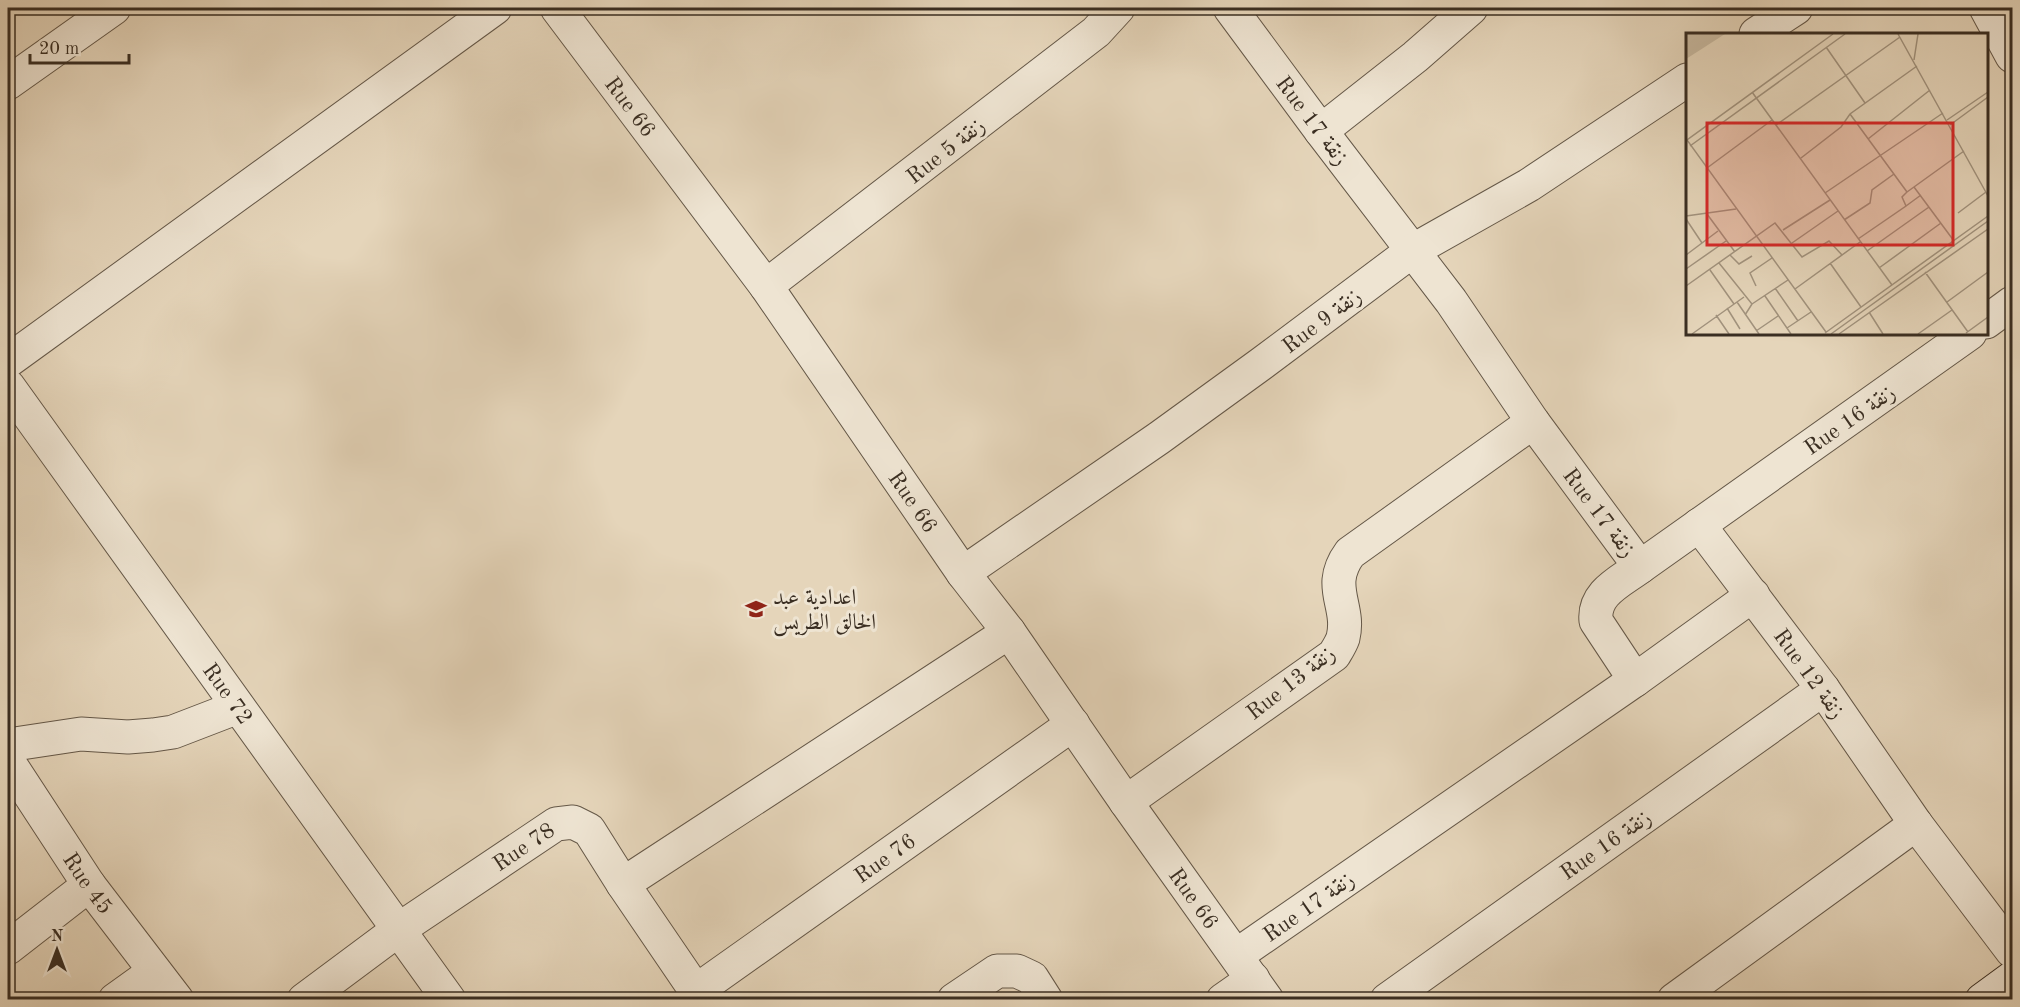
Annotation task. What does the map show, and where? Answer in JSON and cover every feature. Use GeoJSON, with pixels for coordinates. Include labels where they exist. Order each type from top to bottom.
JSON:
{"type":"FeatureCollection","features":[{"type":"Feature","properties":{"kind":"street"},"geometry":{"type":"LineString","coordinates":[[8,83],[114,8]]}},
{"type":"Feature","properties":{"kind":"street"},"geometry":{"type":"LineString","coordinates":[[8,361],[495,8]]}},
{"type":"Feature","properties":{"kind":"street","name":"Rue 5 زنقة"},"geometry":{"type":"LineString","coordinates":[[766,286],[1096,32],[1118,8]]}},
{"type":"Feature","properties":{"kind":"street","name":"Rue 17 زنقة"},"geometry":{"type":"LineString","coordinates":[[1223,999],[1635,680],[1596,621],[1595,610],[1599,598],[1640,567],[1533,422],[1451,301],[1230,8]]}},
{"type":"Feature","properties":{"kind":"street"},"geometry":{"type":"LineString","coordinates":[[1321,131],[1415,57],[1471,8]]}},
{"type":"Feature","properties":{"kind":"street"},"geometry":{"type":"LineString","coordinates":[[1758,33],[1796,8]]}},
{"type":"Feature","properties":{"kind":"street"},"geometry":{"type":"LineString","coordinates":[[1992,10],[2013,56]]}},
{"type":"Feature","properties":{"kind":"street","name":"Rue 66"},"geometry":{"type":"LineString","coordinates":[[568,11],[766,286],[963,573],[1009,632],[1126,802],[1252,978]]}},
{"type":"Feature","properties":{"kind":"street","name":"Rue 9 زنقة"},"geometry":{"type":"LineString","coordinates":[[963,573],[1261,364],[1412,251],[1529,185],[1686,81]]}},
{"type":"Feature","properties":{"kind":"street"},"geometry":{"type":"LineString","coordinates":[[1987,321],[2013,303]]}},
{"type":"Feature","properties":{"kind":"street","name":"Rue 16 زنقة"},"geometry":{"type":"LineString","coordinates":[[1640,567],[1969,334]]}},
{"type":"Feature","properties":{"kind":"street","name":"Rue 72"},"geometry":{"type":"LineString","coordinates":[[8,386],[449,999]]}},
{"type":"Feature","properties":{"kind":"street","name":"Rue 13 زنقة"},"geometry":{"type":"LineString","coordinates":[[1126,802],[1334,655],[1342,640],[1344,626],[1338,579],[1341,565],[1350,553],[1533,422]]}},
{"type":"Feature","properties":{"kind":"street","name":"Rue 12 زنقة"},"geometry":{"type":"LineString","coordinates":[[1699,525],[1823,689],[1916,824],[2013,951]]}},
{"type":"Feature","properties":{"kind":"street"},"geometry":{"type":"LineString","coordinates":[[1635,680],[1754,596]]}},
{"type":"Feature","properties":{"kind":"street"},"geometry":{"type":"LineString","coordinates":[[623,884],[1009,632]]}},
{"type":"Feature","properties":{"kind":"street","name":"Rue 16 زنقة"},"geometry":{"type":"LineString","coordinates":[[1388,999],[1823,689]]}},
{"type":"Feature","properties":{"kind":"street"},"geometry":{"type":"LineString","coordinates":[[8,745],[81,734],[128,737],[173,732],[238,708]]}},
{"type":"Feature","properties":{"kind":"street","name":"Rue 76"},"geometry":{"type":"LineString","coordinates":[[699,995],[1073,724]]}},
{"type":"Feature","properties":{"kind":"street","name":"Rue 45"},"geometry":{"type":"LineString","coordinates":[[8,761],[89,885],[177,999]]}},
{"type":"Feature","properties":{"kind":"street","name":"Rue 78"},"geometry":{"type":"LineString","coordinates":[[304,999],[398,930],[555,824],[573,822],[589,831],[699,995]]}},
{"type":"Feature","properties":{"kind":"street"},"geometry":{"type":"LineString","coordinates":[[1674,999],[1916,824]]}},
{"type":"Feature","properties":{"kind":"street"},"geometry":{"type":"LineString","coordinates":[[8,948],[89,885]]}},
{"type":"Feature","properties":{"kind":"street"},"geometry":{"type":"LineString","coordinates":[[954,999],[997,970],[1017,970],[1032,978],[1047,999]]}},
{"type":"Feature","properties":{"kind":"street"},"geometry":{"type":"LineString","coordinates":[[115,999],[154,972]]}},
{"type":"Feature","properties":{"kind":"street"},"geometry":{"type":"LineString","coordinates":[[1982,999],[2013,978]]}},
{"type":"Feature","properties":{"kind":"place","name":"اعدادية عبد الخالق الطريس"},"geometry":{"type":"Point","coordinates":[756,609]}}]}
